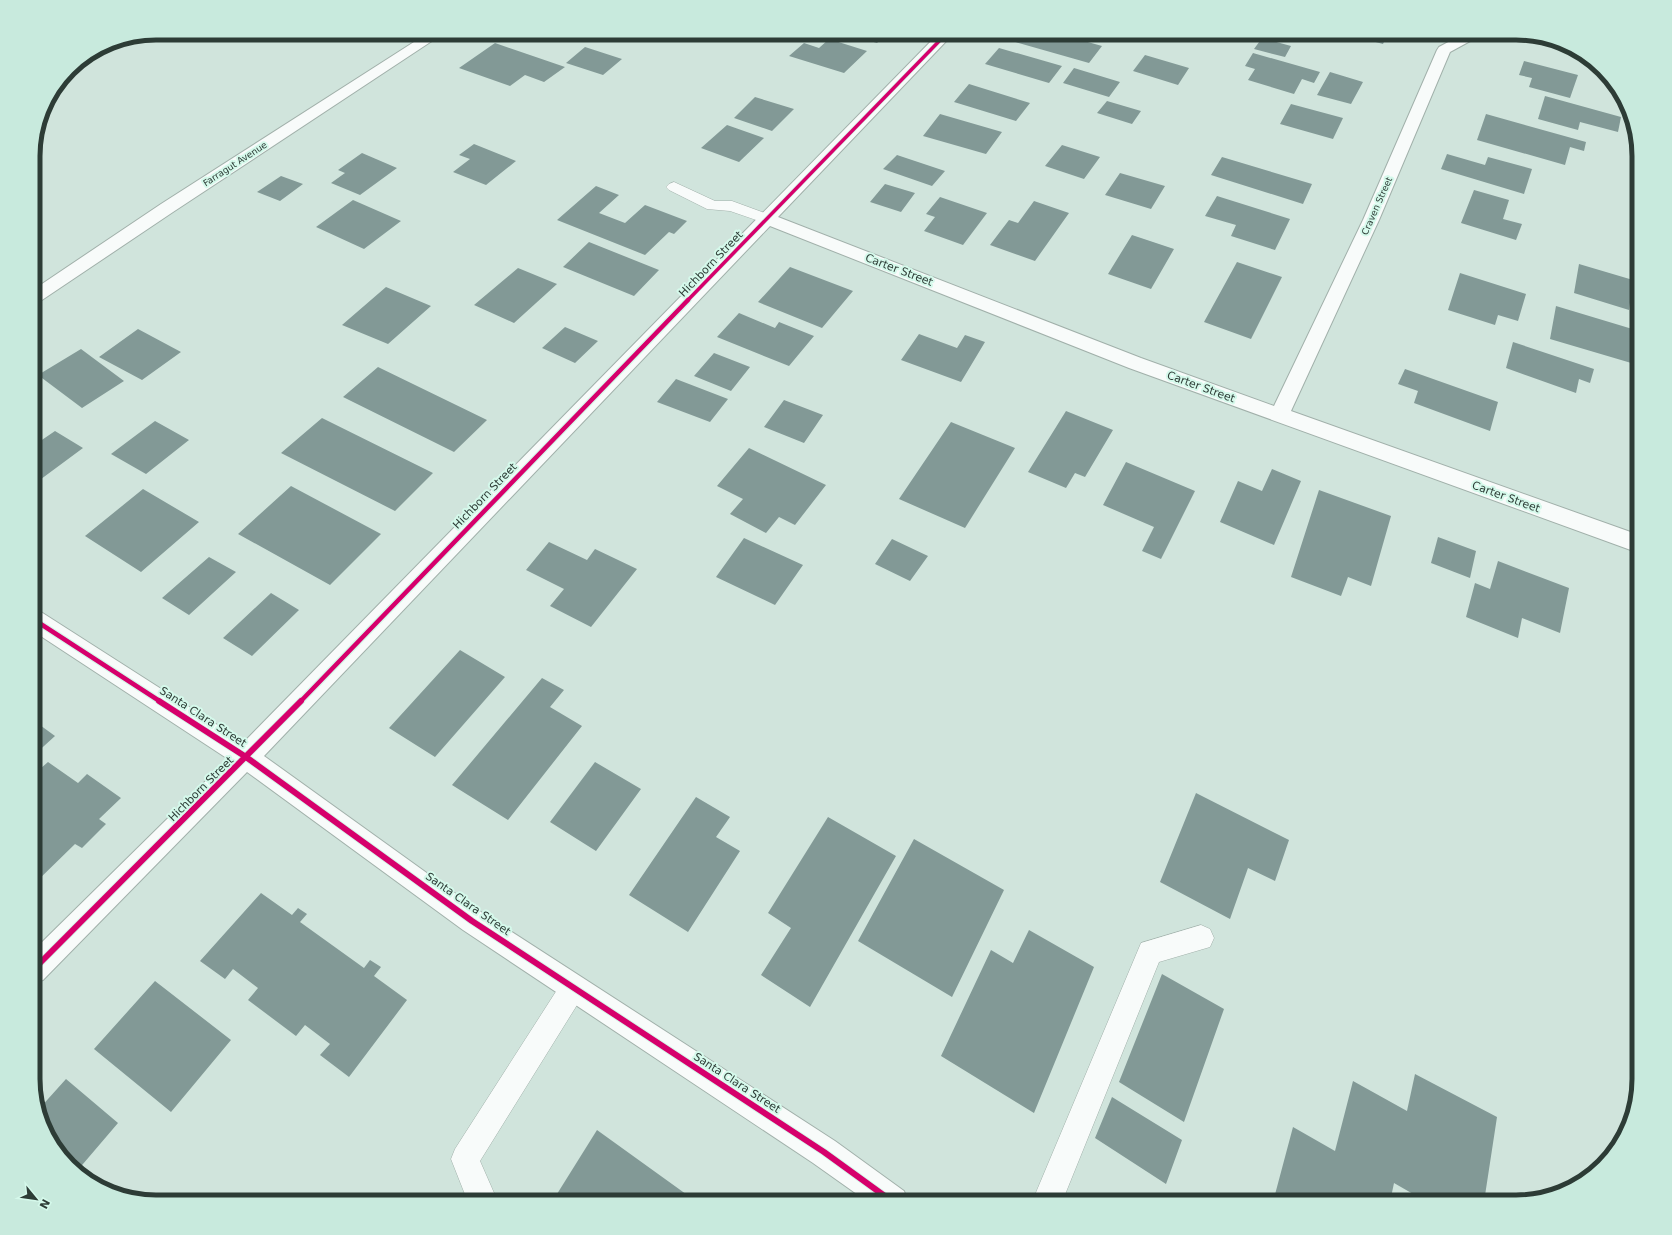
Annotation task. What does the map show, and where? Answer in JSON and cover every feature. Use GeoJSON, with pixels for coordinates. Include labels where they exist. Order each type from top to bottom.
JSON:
{"type":"FeatureCollection","features":[{"type":"Feature","properties":{"kind":"street","name":"Farragut Avenue"},"geometry":{"type":"LineString","coordinates":[[40,293],[167,208],[426,40]]}},
{"type":"Feature","properties":{"kind":"street","name":"Hichborn Street"},"geometry":{"type":"LineString","coordinates":[[40,963],[246,757],[941,40]]}},
{"type":"Feature","properties":{"kind":"street","name":"Craven Street"},"geometry":{"type":"LineString","coordinates":[[1279,416],[1371,220],[1444,50],[1460,40]]}},
{"type":"Feature","properties":{"kind":"street","name":"Carter Street"},"geometry":{"type":"LineString","coordinates":[[768,219],[1135,363],[1279,416],[1632,542]]}},
{"type":"Feature","properties":{"kind":"street","name":"Santa Clara Street"},"geometry":{"type":"LineString","coordinates":[[40,624],[246,757],[472,921],[824,1152],[883,1195]]}},
{"type":"Feature","properties":{"kind":"lane"},"geometry":{"type":"LineString","coordinates":[[674,187],[712,206],[732,206],[768,219]]}},
{"type":"Feature","properties":{"kind":"lane"},"geometry":{"type":"LineString","coordinates":[[1050,1195],[1150,952],[1201,938]]}},
{"type":"Feature","properties":{"kind":"lane"},"geometry":{"type":"LineString","coordinates":[[480,1195],[465,1160],[574,988]]}},
{"type":"Feature","properties":{"kind":"building"},"geometry":{"type":"Polygon","coordinates":[[[828,40],[832,40],[867,51],[844,73],[789,56],[804,43],[819,48],[828,40]]]}},
{"type":"Feature","properties":{"kind":"building"},"geometry":{"type":"Polygon","coordinates":[[[867,40],[880,40],[877,43],[867,40]]]}},
{"type":"Feature","properties":{"kind":"building"},"geometry":{"type":"Polygon","coordinates":[[[1081,40],[1102,46],[1089,63],[1012,41],[1081,40]]]}},
{"type":"Feature","properties":{"kind":"building"},"geometry":{"type":"Polygon","coordinates":[[[1261,40],[1269,40],[1291,46],[1285,57],[1254,49],[1261,40]]]}},
{"type":"Feature","properties":{"kind":"building"},"geometry":{"type":"Polygon","coordinates":[[[1368,40],[1385,40],[1383,44],[1368,40]]]}},
{"type":"Feature","properties":{"kind":"building"},"geometry":{"type":"Polygon","coordinates":[[[495,43],[565,67],[544,82],[525,75],[510,86],[459,68],[495,43]]]}},
{"type":"Feature","properties":{"kind":"building"},"geometry":{"type":"Polygon","coordinates":[[[585,47],[622,59],[603,75],[566,63],[585,47]]]}},
{"type":"Feature","properties":{"kind":"building"},"geometry":{"type":"Polygon","coordinates":[[[999,48],[1062,66],[1049,83],[985,64],[999,48]]]}},
{"type":"Feature","properties":{"kind":"building"},"geometry":{"type":"Polygon","coordinates":[[[1253,53],[1320,72],[1314,83],[1302,79],[1294,94],[1248,80],[1255,69],[1245,66],[1253,53]]]}},
{"type":"Feature","properties":{"kind":"building"},"geometry":{"type":"Polygon","coordinates":[[[1145,55],[1189,68],[1178,85],[1133,71],[1145,55]]]}},
{"type":"Feature","properties":{"kind":"building"},"geometry":{"type":"Polygon","coordinates":[[[1524,61],[1578,75],[1570,98],[1529,87],[1532,78],[1519,75],[1524,61]]]}},
{"type":"Feature","properties":{"kind":"building"},"geometry":{"type":"Polygon","coordinates":[[[1074,68],[1120,82],[1109,97],[1063,83],[1074,68]]]}},
{"type":"Feature","properties":{"kind":"building"},"geometry":{"type":"Polygon","coordinates":[[[1330,72],[1363,82],[1351,104],[1317,95],[1330,72]]]}},
{"type":"Feature","properties":{"kind":"building"},"geometry":{"type":"Polygon","coordinates":[[[969,84],[1030,103],[1016,121],[954,102],[969,84]]]}},
{"type":"Feature","properties":{"kind":"building"},"geometry":{"type":"Polygon","coordinates":[[[1545,96],[1621,117],[1618,132],[1580,122],[1578,130],[1538,119],[1545,96]]]}},
{"type":"Feature","properties":{"kind":"building"},"geometry":{"type":"Polygon","coordinates":[[[755,97],[794,109],[772,131],[734,118],[755,97]]]}},
{"type":"Feature","properties":{"kind":"building"},"geometry":{"type":"Polygon","coordinates":[[[1107,101],[1141,111],[1132,124],[1097,113],[1107,101]]]}},
{"type":"Feature","properties":{"kind":"building"},"geometry":{"type":"Polygon","coordinates":[[[1291,104],[1343,118],[1333,139],[1280,124],[1291,104]]]}},
{"type":"Feature","properties":{"kind":"building"},"geometry":{"type":"Polygon","coordinates":[[[940,114],[1002,132],[986,154],[923,136],[940,114]]]}},
{"type":"Feature","properties":{"kind":"building"},"geometry":{"type":"Polygon","coordinates":[[[1486,114],[1586,142],[1584,151],[1570,147],[1565,165],[1477,140],[1486,114]]]}},
{"type":"Feature","properties":{"kind":"building"},"geometry":{"type":"Polygon","coordinates":[[[727,125],[764,138],[739,162],[701,148],[727,125]]]}},
{"type":"Feature","properties":{"kind":"building"},"geometry":{"type":"Polygon","coordinates":[[[474,144],[516,161],[486,185],[453,172],[470,159],[459,155],[474,144]]]}},
{"type":"Feature","properties":{"kind":"building"},"geometry":{"type":"Polygon","coordinates":[[[1062,145],[1100,157],[1084,179],[1045,166],[1062,145]]]}},
{"type":"Feature","properties":{"kind":"building"},"geometry":{"type":"Polygon","coordinates":[[[362,153],[397,168],[360,195],[331,183],[345,173],[338,170],[362,153]]]}},
{"type":"Feature","properties":{"kind":"building"},"geometry":{"type":"Polygon","coordinates":[[[1447,154],[1485,165],[1488,157],[1532,169],[1524,194],[1441,169],[1447,154]]]}},
{"type":"Feature","properties":{"kind":"building"},"geometry":{"type":"Polygon","coordinates":[[[897,155],[945,171],[932,186],[883,169],[897,155]]]}},
{"type":"Feature","properties":{"kind":"building"},"geometry":{"type":"Polygon","coordinates":[[[1222,157],[1312,184],[1303,204],[1211,175],[1222,157]]]}},
{"type":"Feature","properties":{"kind":"building"},"geometry":{"type":"Polygon","coordinates":[[[1120,173],[1165,186],[1151,209],[1105,195],[1120,173]]]}},
{"type":"Feature","properties":{"kind":"building"},"geometry":{"type":"Polygon","coordinates":[[[281,176],[303,184],[280,201],[257,192],[281,176]]]}},
{"type":"Feature","properties":{"kind":"building"},"geometry":{"type":"Polygon","coordinates":[[[885,184],[915,193],[901,212],[870,202],[885,184]]]}},
{"type":"Feature","properties":{"kind":"building"},"geometry":{"type":"Polygon","coordinates":[[[596,186],[619,195],[599,213],[625,223],[645,205],[687,221],[674,234],[669,232],[645,255],[557,220],[596,186]]]}},
{"type":"Feature","properties":{"kind":"building"},"geometry":{"type":"Polygon","coordinates":[[[1474,190],[1509,200],[1503,219],[1522,224],[1516,240],[1461,223],[1474,190]]]}},
{"type":"Feature","properties":{"kind":"building"},"geometry":{"type":"Polygon","coordinates":[[[1217,196],[1290,219],[1275,250],[1231,236],[1236,225],[1205,216],[1217,196]]]}},
{"type":"Feature","properties":{"kind":"building"},"geometry":{"type":"Polygon","coordinates":[[[940,197],[987,213],[963,245],[924,231],[935,217],[926,214],[940,197]]]}},
{"type":"Feature","properties":{"kind":"building"},"geometry":{"type":"Polygon","coordinates":[[[353,200],[401,221],[364,249],[316,227],[353,200]]]}},
{"type":"Feature","properties":{"kind":"building"},"geometry":{"type":"Polygon","coordinates":[[[1034,201],[1069,213],[1035,261],[990,245],[1009,220],[1018,223],[1034,201]]]}},
{"type":"Feature","properties":{"kind":"building"},"geometry":{"type":"Polygon","coordinates":[[[1132,235],[1174,249],[1151,289],[1108,274],[1132,235]]]}},
{"type":"Feature","properties":{"kind":"building"},"geometry":{"type":"Polygon","coordinates":[[[589,242],[659,270],[634,296],[563,267],[589,242]]]}},
{"type":"Feature","properties":{"kind":"building"},"geometry":{"type":"Polygon","coordinates":[[[1237,262],[1282,277],[1251,339],[1204,322],[1237,262]]]}},
{"type":"Feature","properties":{"kind":"building"},"geometry":{"type":"Polygon","coordinates":[[[1579,264],[1632,280],[1629,310],[1574,293],[1579,264]]]}},
{"type":"Feature","properties":{"kind":"building"},"geometry":{"type":"Polygon","coordinates":[[[790,267],[853,291],[822,328],[758,302],[790,267]]]}},
{"type":"Feature","properties":{"kind":"building"},"geometry":{"type":"Polygon","coordinates":[[[518,268],[557,284],[514,323],[474,305],[518,268]]]}},
{"type":"Feature","properties":{"kind":"building"},"geometry":{"type":"Polygon","coordinates":[[[1460,273],[1526,294],[1518,321],[1498,315],[1495,325],[1448,310],[1460,273]]]}},
{"type":"Feature","properties":{"kind":"building"},"geometry":{"type":"Polygon","coordinates":[[[386,287],[431,306],[388,344],[342,325],[386,287]]]}},
{"type":"Feature","properties":{"kind":"building"},"geometry":{"type":"Polygon","coordinates":[[[1556,306],[1632,329],[1632,363],[1550,339],[1556,306]]]}},
{"type":"Feature","properties":{"kind":"building"},"geometry":{"type":"Polygon","coordinates":[[[739,313],[775,328],[779,322],[814,336],[789,366],[717,337],[739,313]]]}},
{"type":"Feature","properties":{"kind":"building"},"geometry":{"type":"Polygon","coordinates":[[[565,327],[598,341],[575,363],[542,348],[565,327]]]}},
{"type":"Feature","properties":{"kind":"building"},"geometry":{"type":"Polygon","coordinates":[[[138,329],[181,352],[142,380],[99,357],[138,329]]]}},
{"type":"Feature","properties":{"kind":"building"},"geometry":{"type":"Polygon","coordinates":[[[919,334],[957,348],[965,335],[985,342],[961,382],[901,360],[919,334]]]}},
{"type":"Feature","properties":{"kind":"building"},"geometry":{"type":"Polygon","coordinates":[[[1513,342],[1594,369],[1590,383],[1579,379],[1576,393],[1506,368],[1513,342]]]}},
{"type":"Feature","properties":{"kind":"building"},"geometry":{"type":"Polygon","coordinates":[[[81,349],[124,381],[82,408],[40,376],[40,374],[81,349]]]}},
{"type":"Feature","properties":{"kind":"building"},"geometry":{"type":"Polygon","coordinates":[[[714,353],[750,367],[731,391],[694,376],[714,353]]]}},
{"type":"Feature","properties":{"kind":"building"},"geometry":{"type":"Polygon","coordinates":[[[378,367],[487,420],[454,452],[343,397],[378,367]]]}},
{"type":"Feature","properties":{"kind":"building"},"geometry":{"type":"Polygon","coordinates":[[[1405,369],[1498,402],[1490,431],[1414,403],[1418,391],[1398,384],[1405,369]]]}},
{"type":"Feature","properties":{"kind":"building"},"geometry":{"type":"Polygon","coordinates":[[[676,379],[728,399],[710,422],[657,402],[676,379]]]}},
{"type":"Feature","properties":{"kind":"building"},"geometry":{"type":"Polygon","coordinates":[[[784,400],[823,415],[804,443],[764,427],[784,400]]]}},
{"type":"Feature","properties":{"kind":"building"},"geometry":{"type":"Polygon","coordinates":[[[1066,411],[1113,430],[1085,477],[1075,473],[1066,488],[1028,472],[1066,411]]]}},
{"type":"Feature","properties":{"kind":"building"},"geometry":{"type":"Polygon","coordinates":[[[322,418],[433,473],[395,511],[281,453],[322,418]]]}},
{"type":"Feature","properties":{"kind":"building"},"geometry":{"type":"Polygon","coordinates":[[[155,421],[189,440],[146,474],[111,454],[155,421]]]}},
{"type":"Feature","properties":{"kind":"building"},"geometry":{"type":"Polygon","coordinates":[[[951,422],[1015,448],[965,528],[899,499],[951,422]]]}},
{"type":"Feature","properties":{"kind":"building"},"geometry":{"type":"Polygon","coordinates":[[[55,431],[83,448],[40,480],[40,441],[55,431]]]}},
{"type":"Feature","properties":{"kind":"building"},"geometry":{"type":"Polygon","coordinates":[[[749,448],[826,485],[795,525],[779,517],[766,533],[730,514],[743,499],[717,486],[749,448]]]}},
{"type":"Feature","properties":{"kind":"building"},"geometry":{"type":"Polygon","coordinates":[[[1126,462],[1195,491],[1161,559],[1142,551],[1154,527],[1103,505],[1126,462]]]}},
{"type":"Feature","properties":{"kind":"building"},"geometry":{"type":"Polygon","coordinates":[[[1272,469],[1301,481],[1274,545],[1220,522],[1238,481],[1262,491],[1272,469]]]}},
{"type":"Feature","properties":{"kind":"building"},"geometry":{"type":"Polygon","coordinates":[[[291,486],[381,534],[330,585],[238,534],[291,486]]]}},
{"type":"Feature","properties":{"kind":"building"},"geometry":{"type":"Polygon","coordinates":[[[143,489],[199,522],[141,572],[85,536],[143,489]]]}},
{"type":"Feature","properties":{"kind":"building"},"geometry":{"type":"Polygon","coordinates":[[[1319,490],[1391,516],[1371,586],[1348,577],[1341,596],[1291,577],[1319,490]]]}},
{"type":"Feature","properties":{"kind":"building"},"geometry":{"type":"Polygon","coordinates":[[[1438,537],[1476,551],[1470,578],[1431,563],[1438,537]]]}},
{"type":"Feature","properties":{"kind":"building"},"geometry":{"type":"Polygon","coordinates":[[[744,538],[803,565],[775,605],[716,577],[744,538]]]}},
{"type":"Feature","properties":{"kind":"building"},"geometry":{"type":"Polygon","coordinates":[[[892,539],[928,556],[910,581],[875,564],[892,539]]]}},
{"type":"Feature","properties":{"kind":"building"},"geometry":{"type":"Polygon","coordinates":[[[549,542],[587,560],[595,549],[637,569],[591,627],[550,606],[564,589],[526,570],[549,542]]]}},
{"type":"Feature","properties":{"kind":"building"},"geometry":{"type":"Polygon","coordinates":[[[209,557],[236,572],[189,615],[162,598],[209,557]]]}},
{"type":"Feature","properties":{"kind":"building"},"geometry":{"type":"Polygon","coordinates":[[[1498,561],[1569,588],[1560,633],[1522,618],[1518,638],[1466,617],[1475,583],[1490,589],[1498,561]]]}},
{"type":"Feature","properties":{"kind":"building"},"geometry":{"type":"Polygon","coordinates":[[[271,593],[299,610],[252,656],[223,638],[271,593]]]}},
{"type":"Feature","properties":{"kind":"building"},"geometry":{"type":"Polygon","coordinates":[[[460,650],[505,677],[435,757],[389,728],[460,650]]]}},
{"type":"Feature","properties":{"kind":"building"},"geometry":{"type":"Polygon","coordinates":[[[542,678],[564,690],[550,707],[582,726],[508,820],[452,785],[542,678]]]}},
{"type":"Feature","properties":{"kind":"building"},"geometry":{"type":"Polygon","coordinates":[[[40,725],[55,736],[40,750],[40,725]]]}},
{"type":"Feature","properties":{"kind":"building"},"geometry":{"type":"Polygon","coordinates":[[[48,762],[78,783],[87,774],[121,798],[99,819],[106,824],[82,848],[75,844],[40,878],[40,769],[48,762]]]}},
{"type":"Feature","properties":{"kind":"building"},"geometry":{"type":"Polygon","coordinates":[[[595,762],[641,789],[596,851],[550,822],[595,762]]]}},
{"type":"Feature","properties":{"kind":"building"},"geometry":{"type":"Polygon","coordinates":[[[1196,793],[1289,840],[1275,881],[1248,868],[1230,919],[1160,882],[1196,793]]]}},
{"type":"Feature","properties":{"kind":"building"},"geometry":{"type":"Polygon","coordinates":[[[696,797],[730,817],[716,837],[740,851],[688,932],[629,895],[696,797]]]}},
{"type":"Feature","properties":{"kind":"building"},"geometry":{"type":"Polygon","coordinates":[[[828,817],[896,856],[810,1007],[761,975],[791,928],[768,913],[828,817]]]}},
{"type":"Feature","properties":{"kind":"building"},"geometry":{"type":"Polygon","coordinates":[[[914,839],[1004,890],[952,997],[858,941],[914,839]]]}},
{"type":"Feature","properties":{"kind":"building"},"geometry":{"type":"Polygon","coordinates":[[[261,893],[292,915],[298,908],[307,914],[300,922],[364,968],[370,960],[381,967],[374,976],[407,1000],[349,1077],[320,1055],[330,1044],[305,1025],[296,1036],[248,1000],[258,988],[233,969],[225,979],[200,961],[261,893]]]}},
{"type":"Feature","properties":{"kind":"building"},"geometry":{"type":"Polygon","coordinates":[[[1029,930],[1094,967],[1034,1113],[941,1056],[991,950],[1013,963],[1029,930]]]}},
{"type":"Feature","properties":{"kind":"building"},"geometry":{"type":"Polygon","coordinates":[[[1162,974],[1224,1009],[1184,1122],[1119,1082],[1162,974]]]}},
{"type":"Feature","properties":{"kind":"building"},"geometry":{"type":"Polygon","coordinates":[[[155,981],[231,1040],[171,1112],[94,1049],[155,981]]]}},
{"type":"Feature","properties":{"kind":"building"},"geometry":{"type":"Polygon","coordinates":[[[1415,1074],[1497,1117],[1485,1195],[1415,1195],[1394,1183],[1391,1195],[1275,1195],[1293,1127],[1335,1151],[1353,1081],[1407,1111],[1415,1074]]]}},
{"type":"Feature","properties":{"kind":"building"},"geometry":{"type":"Polygon","coordinates":[[[66,1079],[118,1123],[80,1167],[69,1156],[55,1137],[43,1105],[66,1079]]]}},
{"type":"Feature","properties":{"kind":"building"},"geometry":{"type":"Polygon","coordinates":[[[1112,1097],[1182,1140],[1166,1184],[1095,1138],[1112,1097]]]}},
{"type":"Feature","properties":{"kind":"building"},"geometry":{"type":"Polygon","coordinates":[[[597,1130],[687,1195],[556,1195],[597,1130]]]}},
{"type":"Feature","properties":{"kind":"cycle path"},"geometry":{"type":"LineString","coordinates":[[40,963],[246,757],[940,40]]}},
{"type":"Feature","properties":{"kind":"cycle path"},"geometry":{"type":"LineString","coordinates":[[40,624],[246,757],[472,921],[824,1152],[883,1195]]}}]}
